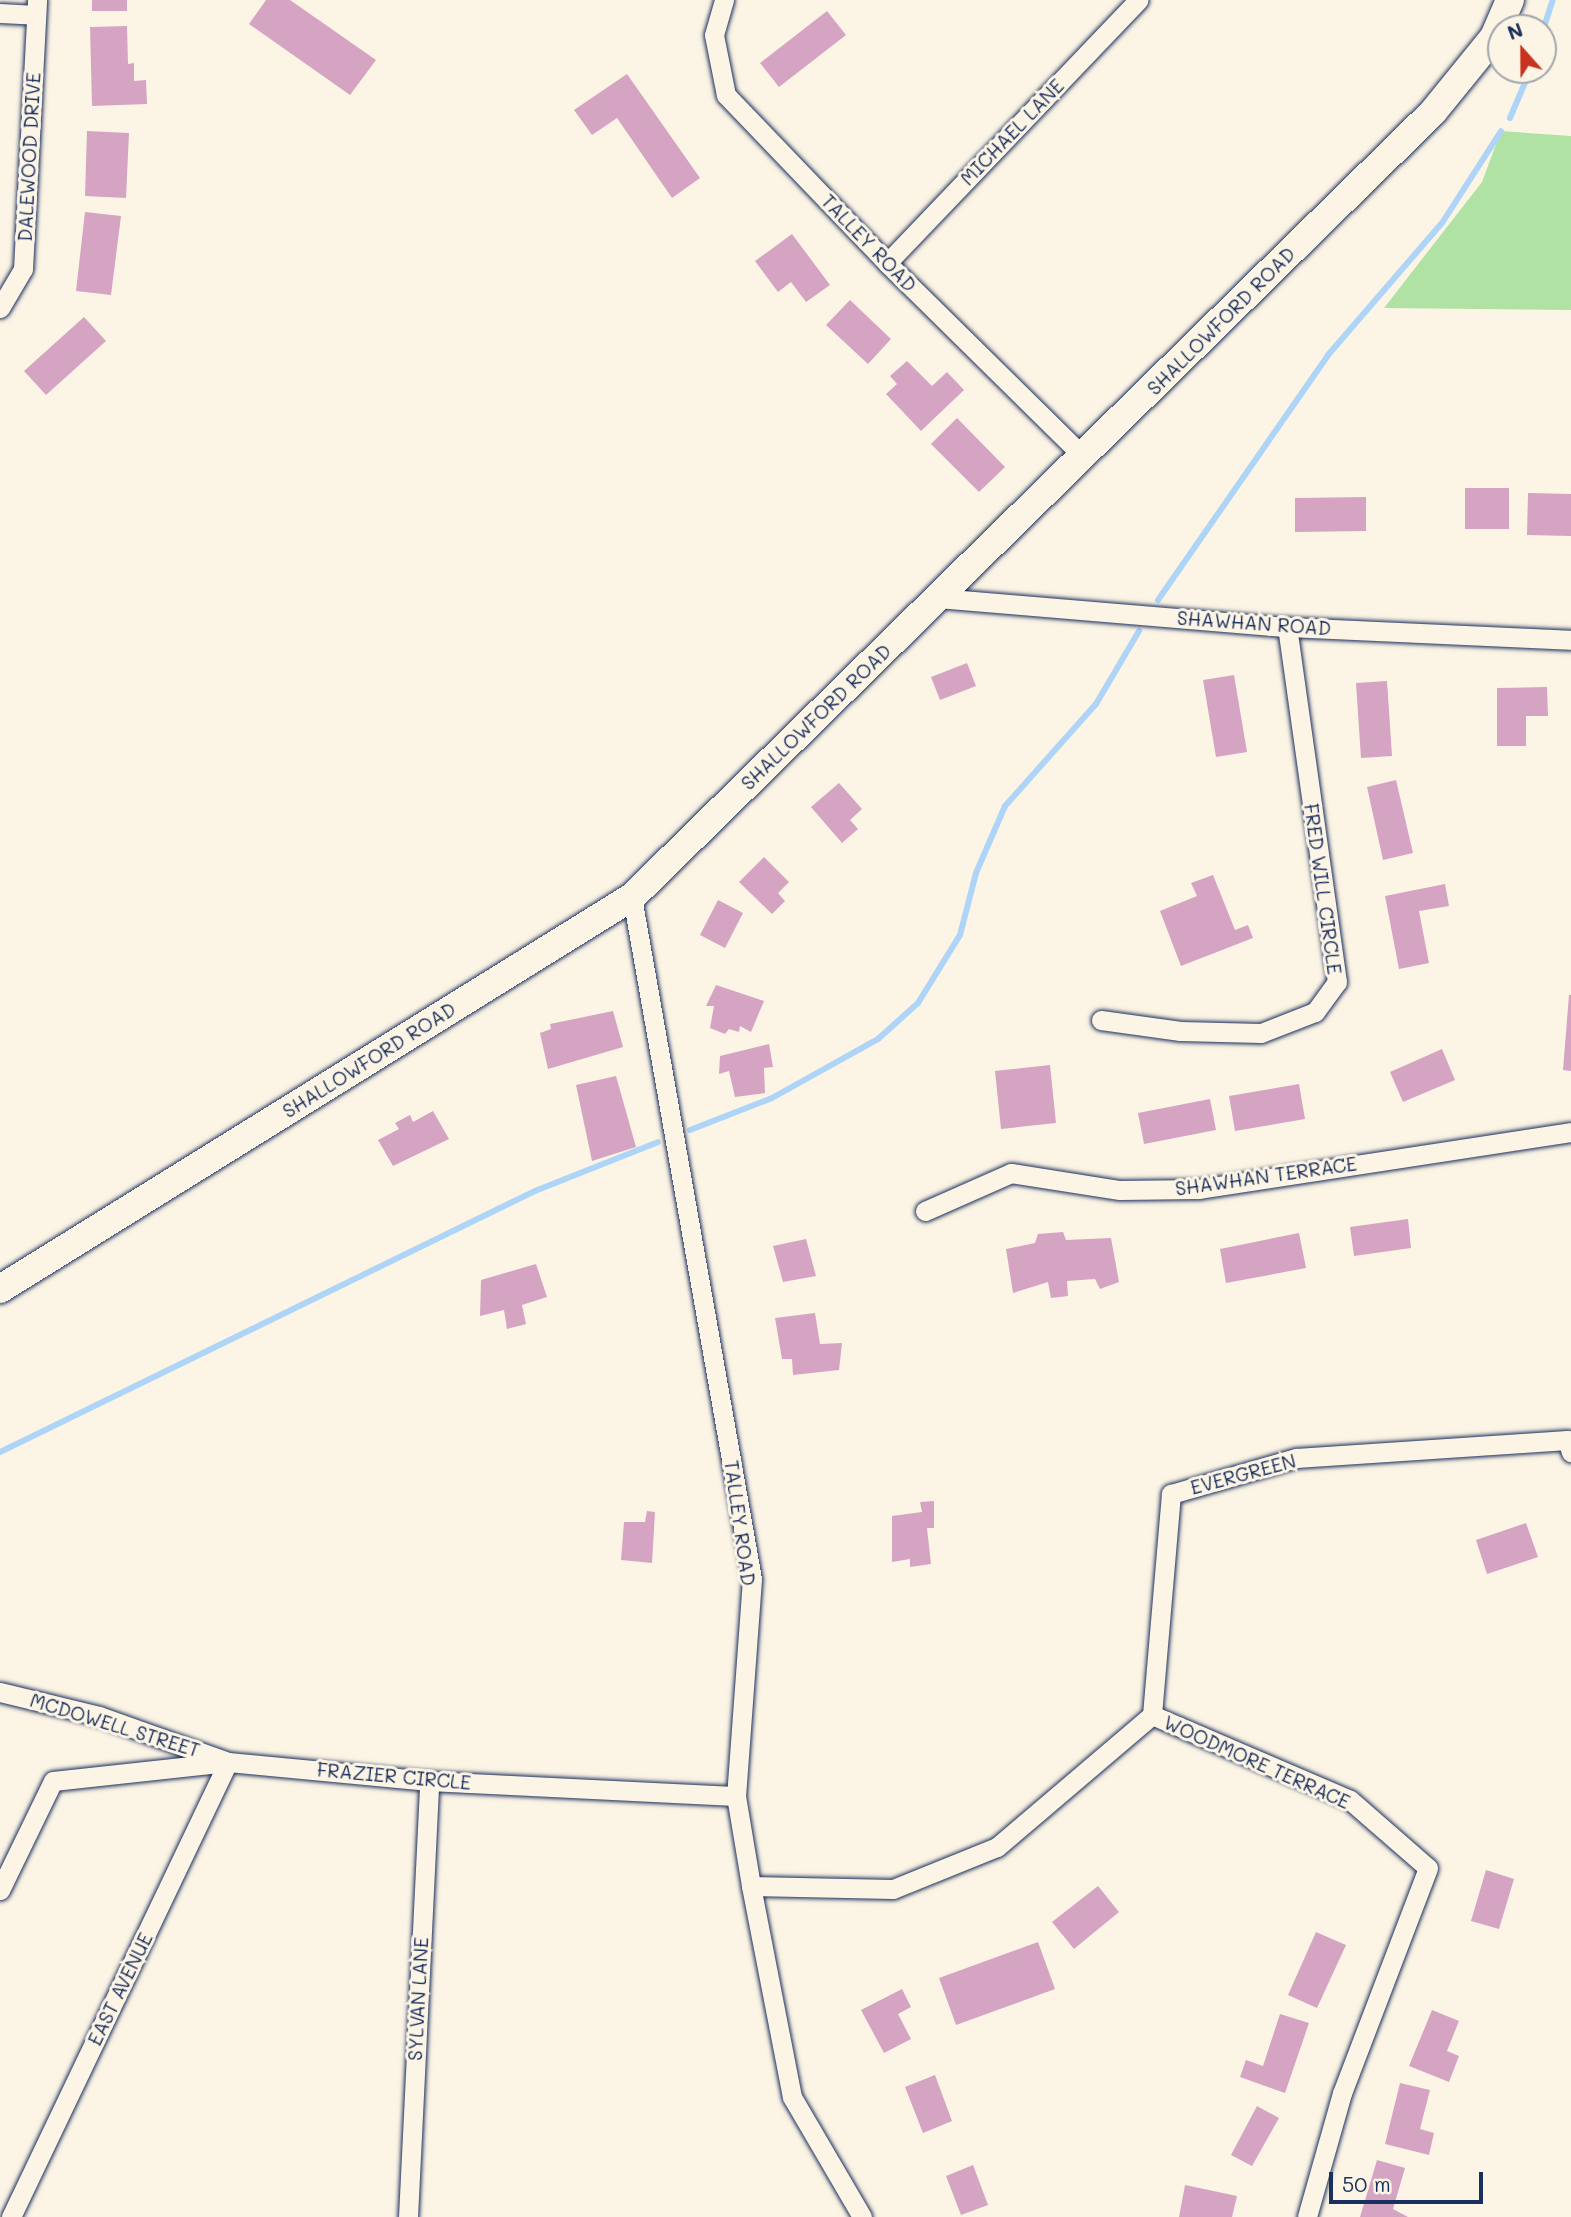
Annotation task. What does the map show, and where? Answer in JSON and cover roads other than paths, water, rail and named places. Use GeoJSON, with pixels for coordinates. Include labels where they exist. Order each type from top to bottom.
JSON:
{"type":"FeatureCollection","features":[{"type":"Feature","properties":{"kind":"street","name":"TALLEY ROAD"},"geometry":{"type":"LineString","coordinates":[[724,0],[714,35],[726,95],[887,263],[1084,457]]}},
{"type":"Feature","properties":{"kind":"street","name":"MICHAEL LANE"},"geometry":{"type":"LineString","coordinates":[[887,263],[1138,0]]}},
{"type":"Feature","properties":{"kind":"street","name":"SHALLOWFORD ROAD"},"geometry":{"type":"LineString","coordinates":[[0,1289],[632,897],[1084,457],[1433,112],[1494,37],[1510,0]]}},
{"type":"Feature","properties":{"kind":"street"},"geometry":{"type":"LineString","coordinates":[[0,13],[36,7]]}},
{"type":"Feature","properties":{"kind":"street","name":"DALEWOOD DRIVE"},"geometry":{"type":"LineString","coordinates":[[1,308],[23,269],[36,7]]}},
{"type":"Feature","properties":{"kind":"street","name":"SHAWHAN ROAD"},"geometry":{"type":"LineString","coordinates":[[938,598],[1287,627],[1571,640]]}},
{"type":"Feature","properties":{"kind":"street","name":"FRED WILL CIRCLE"},"geometry":{"type":"LineString","coordinates":[[1101,1020],[1180,1031],[1261,1033],[1315,1012],[1337,982],[1287,627]]}},
{"type":"Feature","properties":{"kind":"street","name":"TALLEY ROAD"},"geometry":{"type":"LineString","coordinates":[[632,897],[752,1579],[736,1796],[751,1886],[792,2097],[862,2217]]}},
{"type":"Feature","properties":{"kind":"street","name":"SHAWHAN TERRACE"},"geometry":{"type":"LineString","coordinates":[[925,1211],[1012,1173],[1120,1190],[1199,1189],[1571,1132]]}},
{"type":"Feature","properties":{"kind":"street","name":"EVERGREEN"},"geometry":{"type":"LineString","coordinates":[[1152,1715],[1171,1494],[1296,1458],[1567,1440],[1571,1452]]}},
{"type":"Feature","properties":{"kind":"street","name":"MCDOWELL STREET"},"geometry":{"type":"LineString","coordinates":[[0,1692],[99,1716],[229,1762]]}},
{"type":"Feature","properties":{"kind":"street","name":"WOODMORE TERRACE"},"geometry":{"type":"LineString","coordinates":[[751,1886],[893,1889],[997,1847],[1152,1715],[1350,1800],[1428,1868],[1342,2093],[1307,2217]]}},
{"type":"Feature","properties":{"kind":"street","name":"FRAZIER CIRCLE"},"geometry":{"type":"LineString","coordinates":[[0,1890],[52,1781],[229,1762],[429,1781],[736,1796]]}},
{"type":"Feature","properties":{"kind":"street","name":"EAST AVENUE"},"geometry":{"type":"LineString","coordinates":[[11,2217],[229,1762]]}},
{"type":"Feature","properties":{"kind":"street","name":"SYLVAN LANE"},"geometry":{"type":"LineString","coordinates":[[408,2217],[429,1781]]}},
{"type":"Feature","properties":{"kind":"waterway"},"geometry":{"type":"LineString","coordinates":[[1548,14],[1553,0]]}},
{"type":"Feature","properties":{"kind":"waterway"},"geometry":{"type":"LineString","coordinates":[[1510,118],[1525,84]]}},
{"type":"Feature","properties":{"kind":"waterway"},"geometry":{"type":"LineString","coordinates":[[1158,600],[1328,355],[1442,223],[1501,131]]}},
{"type":"Feature","properties":{"kind":"waterway"},"geometry":{"type":"LineString","coordinates":[[690,1130],[772,1098],[878,1039],[918,1003],[960,935],[976,873],[1005,806],[1096,704],[1139,631]]}},
{"type":"Feature","properties":{"kind":"waterway"},"geometry":{"type":"LineString","coordinates":[[0,1452],[535,1191],[658,1142]]}}]}
